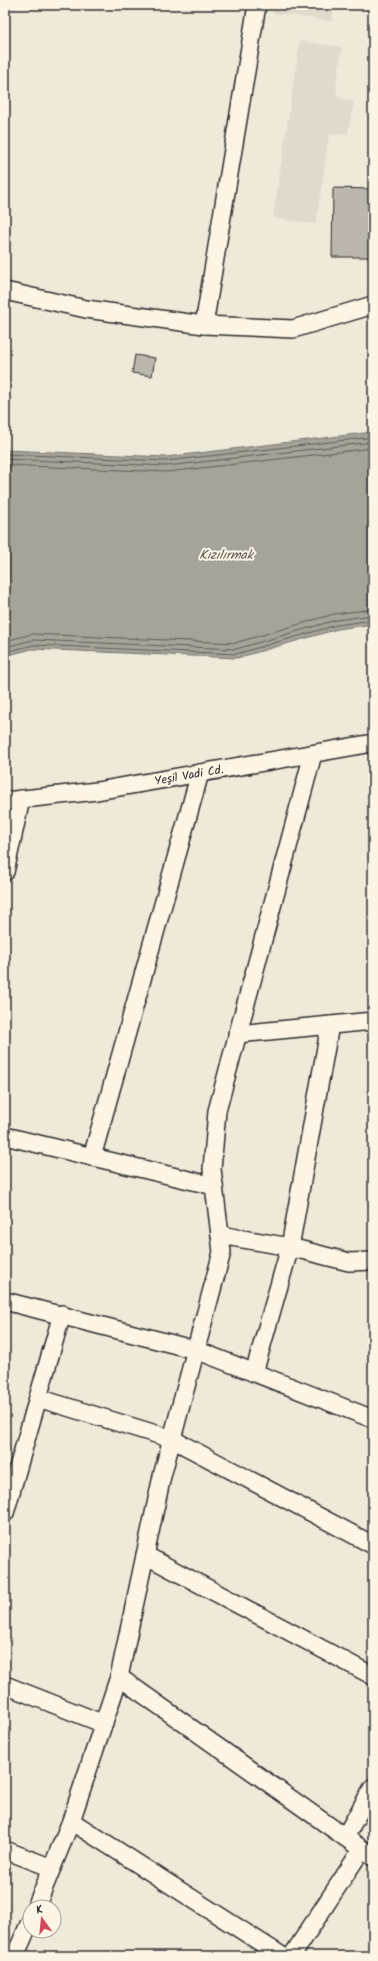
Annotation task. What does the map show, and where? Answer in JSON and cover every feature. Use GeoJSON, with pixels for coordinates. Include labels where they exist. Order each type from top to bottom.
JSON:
{"type":"FeatureCollection","features":[{"type":"Feature","properties":{"kind":"street"},"geometry":{"type":"LineString","coordinates":[[204,325],[235,148],[257,5]]}},
{"type":"Feature","properties":{"kind":"street"},"geometry":{"type":"LineString","coordinates":[[5,291],[86,309],[204,325],[293,329],[373,305]]}},
{"type":"Feature","properties":{"kind":"street","name":"Yeşil Vadi Cd."},"geometry":{"type":"LineString","coordinates":[[13,800],[97,791],[373,743]]}},
{"type":"Feature","properties":{"kind":"street"},"geometry":{"type":"LineString","coordinates":[[39,1899],[71,1821],[119,1677],[162,1476],[222,1252],[212,1169],[217,1111],[313,754]]}},
{"type":"Feature","properties":{"kind":"street"},"geometry":{"type":"LineString","coordinates":[[92,1157],[200,773]]}},
{"type":"Feature","properties":{"kind":"street"},"geometry":{"type":"LineString","coordinates":[[5,872],[13,800]]}},
{"type":"Feature","properties":{"kind":"street"},"geometry":{"type":"LineString","coordinates":[[237,1034],[373,1021]]}},
{"type":"Feature","properties":{"kind":"street"},"geometry":{"type":"LineString","coordinates":[[254,1373],[290,1247],[330,1025]]}},
{"type":"Feature","properties":{"kind":"street"},"geometry":{"type":"LineString","coordinates":[[5,1136],[214,1186]]}},
{"type":"Feature","properties":{"kind":"street"},"geometry":{"type":"LineString","coordinates":[[220,1235],[290,1247],[349,1262],[373,1261]]}},
{"type":"Feature","properties":{"kind":"street"},"geometry":{"type":"LineString","coordinates":[[5,1301],[62,1314],[196,1350],[373,1419]]}},
{"type":"Feature","properties":{"kind":"street"},"geometry":{"type":"LineString","coordinates":[[5,1513],[62,1314]]}},
{"type":"Feature","properties":{"kind":"street"},"geometry":{"type":"LineString","coordinates":[[38,1398],[172,1439],[373,1545]]}},
{"type":"Feature","properties":{"kind":"street"},"geometry":{"type":"LineString","coordinates":[[145,1555],[373,1676]]}},
{"type":"Feature","properties":{"kind":"street"},"geometry":{"type":"LineString","coordinates":[[119,1677],[367,1853],[292,1956]]}},
{"type":"Feature","properties":{"kind":"street"},"geometry":{"type":"LineString","coordinates":[[5,1685],[104,1724]]}},
{"type":"Feature","properties":{"kind":"street"},"geometry":{"type":"LineString","coordinates":[[344,1837],[373,1787]]}},
{"type":"Feature","properties":{"kind":"street"},"geometry":{"type":"LineString","coordinates":[[71,1821],[282,1956]]}},
{"type":"Feature","properties":{"kind":"street"},"geometry":{"type":"LineString","coordinates":[[5,1850],[52,1868]]}},
{"type":"Feature","properties":{"kind":"street"},"geometry":{"type":"LineString","coordinates":[[19,1955],[24,1939]]}},
{"type":"Feature","properties":{"kind":"shaded area"},"geometry":{"type":"Polygon","coordinates":[[[273,5],[334,5],[332,21],[272,13],[273,5]]]}},
{"type":"Feature","properties":{"kind":"shaded area"},"geometry":{"type":"Polygon","coordinates":[[[300,41],[342,47],[336,87],[338,98],[354,101],[348,134],[329,135],[316,224],[273,218],[300,41]]]}},
{"type":"Feature","properties":{"kind":"water","name":"Kızılırmak"},"geometry":{"type":"Polygon","coordinates":[[[373,432],[373,624],[338,629],[237,658],[32,649],[5,656],[5,450],[166,457],[373,432]]]}},
{"type":"Feature","properties":{"kind":"building"},"geometry":{"type":"Polygon","coordinates":[[[333,188],[373,189],[373,257],[332,257],[333,188]]]}},
{"type":"Feature","properties":{"kind":"building"},"geometry":{"type":"Polygon","coordinates":[[[135,355],[155,358],[152,376],[132,373],[135,355]]]}}]}
